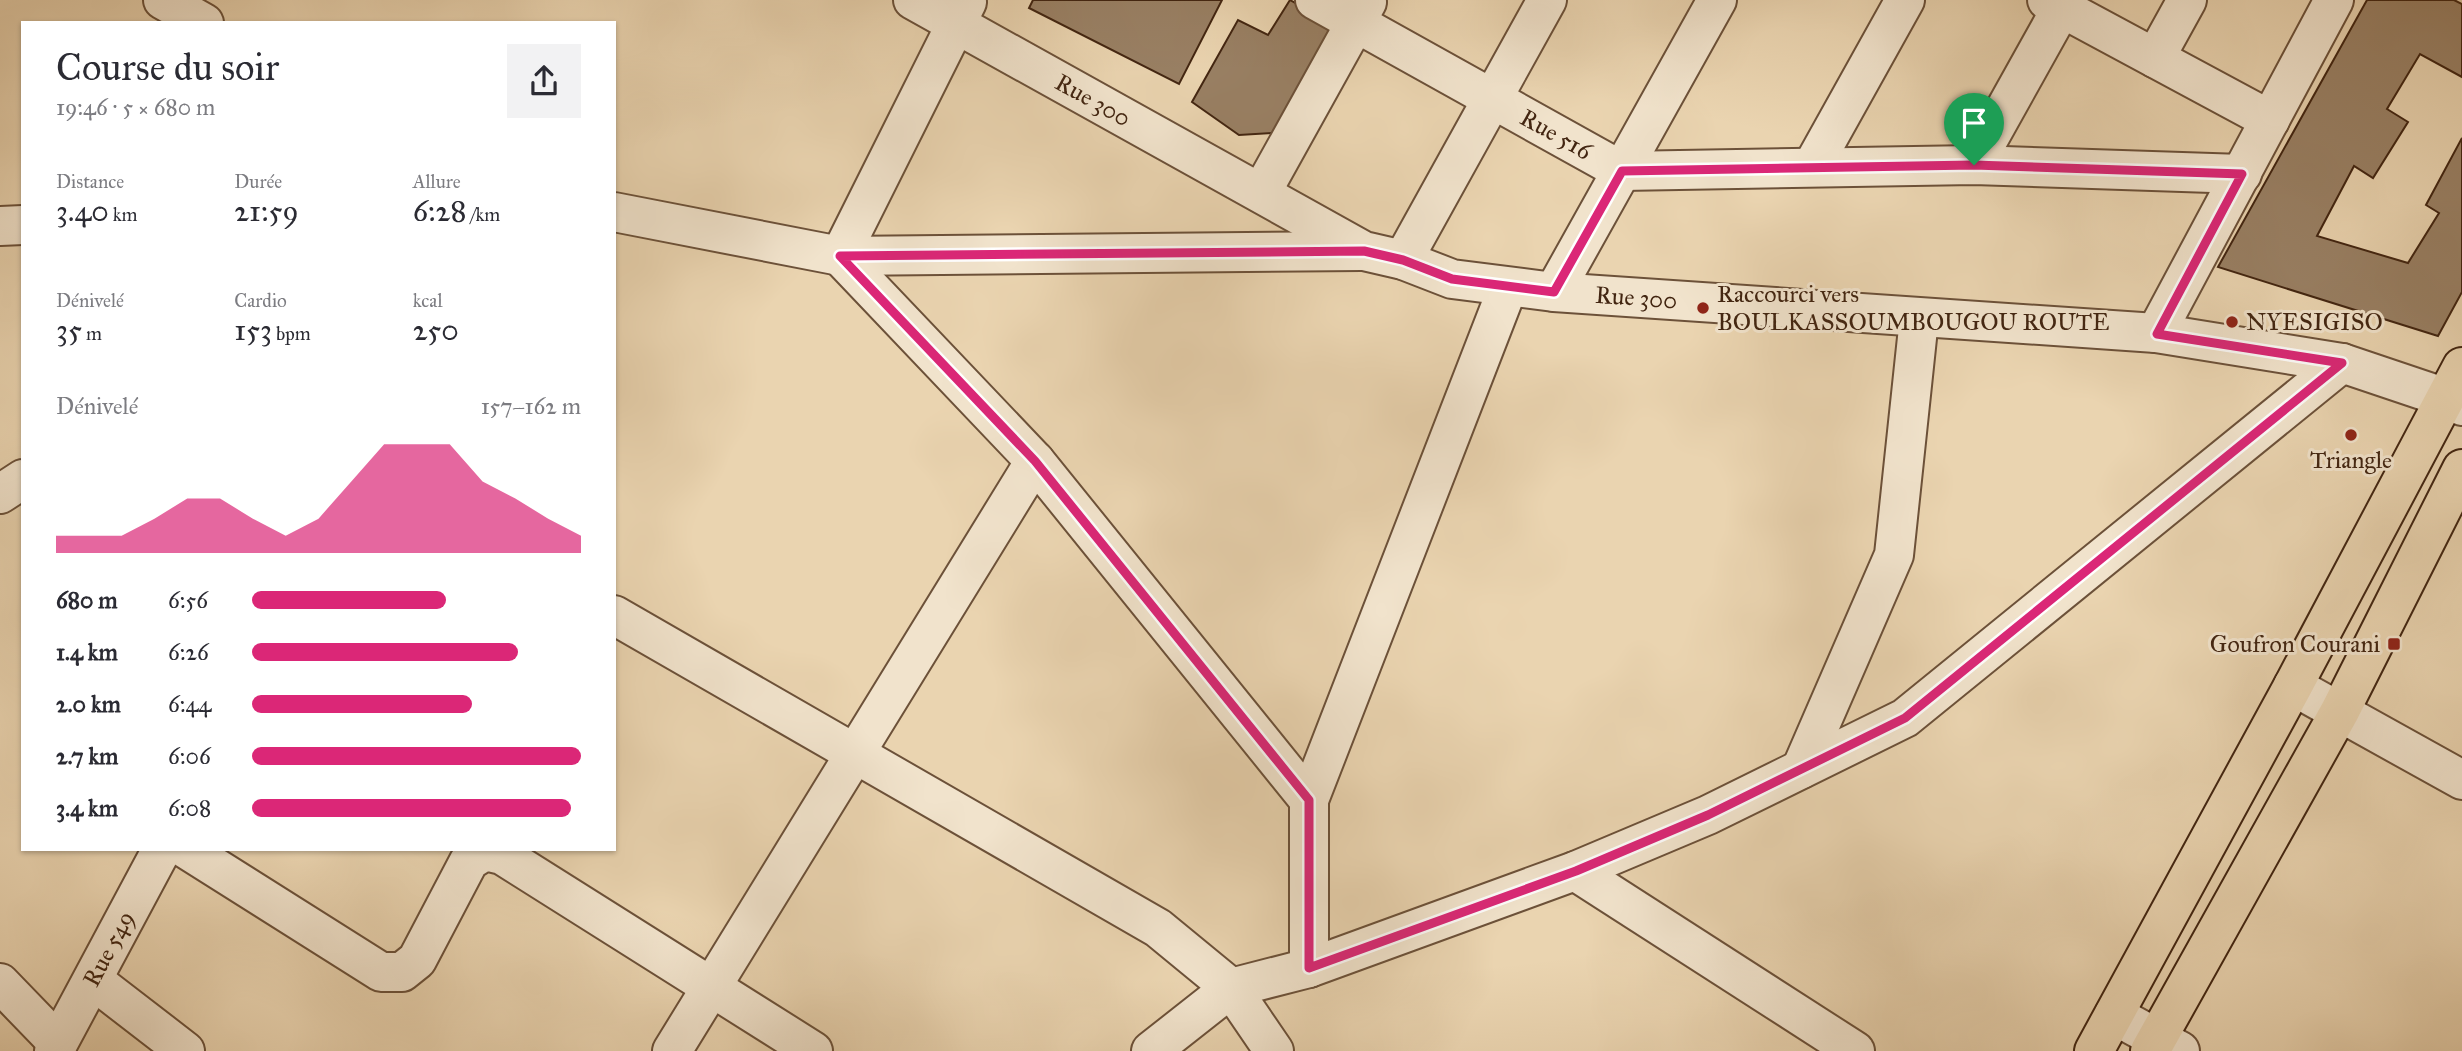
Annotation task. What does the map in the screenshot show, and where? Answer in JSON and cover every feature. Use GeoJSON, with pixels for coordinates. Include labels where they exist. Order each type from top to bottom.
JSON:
{"type":"FeatureCollection","features":[{"type":"Feature","properties":{"kind":"main road"},"geometry":{"type":"LineString","coordinates":[[2094,1051],[2457,390]]}},
{"type":"Feature","properties":{"kind":"main road"},"geometry":{"type":"LineString","coordinates":[[2163,1047],[2340,712],[2462,469]]}},
{"type":"Feature","properties":{"kind":"street"},"geometry":{"type":"LineString","coordinates":[[163,0],[200,21]]}},
{"type":"Feature","properties":{"kind":"street","name":"Rue 300"},"geometry":{"type":"LineString","coordinates":[[913,0],[962,12],[1261,193],[1364,251],[1403,260],[1452,279],[1554,292],[2157,334],[2342,363],[2457,390]]}},
{"type":"Feature","properties":{"kind":"street","name":"Rue 516"},"geometry":{"type":"LineString","coordinates":[[1315,0],[1362,11],[1493,98],[1622,171]]}},
{"type":"Feature","properties":{"kind":"street"},"geometry":{"type":"LineString","coordinates":[[1403,260],[1547,0]]}},
{"type":"Feature","properties":{"kind":"street"},"geometry":{"type":"LineString","coordinates":[[1554,292],[1717,0]]}},
{"type":"Feature","properties":{"kind":"street"},"geometry":{"type":"LineString","coordinates":[[1812,167],[1905,0]]}},
{"type":"Feature","properties":{"kind":"street"},"geometry":{"type":"LineString","coordinates":[[2155,58],[2187,0]]}},
{"type":"Feature","properties":{"kind":"street"},"geometry":{"type":"LineString","coordinates":[[2157,334],[2334,0]]}},
{"type":"Feature","properties":{"kind":"street"},"geometry":{"type":"LineString","coordinates":[[1974,165],[2058,3],[2270,120]]}},
{"type":"Feature","properties":{"kind":"street"},"geometry":{"type":"LineString","coordinates":[[1261,193],[1362,11]]}},
{"type":"Feature","properties":{"kind":"street"},"geometry":{"type":"LineString","coordinates":[[840,256],[962,12]]}},
{"type":"Feature","properties":{"kind":"street"},"geometry":{"type":"LineString","coordinates":[[1622,171],[1974,165],[2242,174]]}},
{"type":"Feature","properties":{"kind":"street"},"geometry":{"type":"LineString","coordinates":[[616,212],[840,256],[1364,251]]}},
{"type":"Feature","properties":{"kind":"street"},"geometry":{"type":"LineString","coordinates":[[0,226],[21,225]]}},
{"type":"Feature","properties":{"kind":"street"},"geometry":{"type":"LineString","coordinates":[[840,256],[1035,461],[1309,800]]}},
{"type":"Feature","properties":{"kind":"street"},"geometry":{"type":"LineString","coordinates":[[1309,968],[1309,800],[1508,286]]}},
{"type":"Feature","properties":{"kind":"street"},"geometry":{"type":"LineString","coordinates":[[1801,769],[1894,555],[1919,318]]}},
{"type":"Feature","properties":{"kind":"street"},"geometry":{"type":"LineString","coordinates":[[1152,1051],[1231,988],[1309,968],[1576,871],[1708,815],[1905,718],[2342,363]]}},
{"type":"Feature","properties":{"kind":"street"},"geometry":{"type":"LineString","coordinates":[[672,1051],[1035,461]]}},
{"type":"Feature","properties":{"kind":"street"},"geometry":{"type":"LineString","coordinates":[[0,494],[21,480]]}},
{"type":"Feature","properties":{"kind":"street"},"geometry":{"type":"LineString","coordinates":[[616,616],[1158,928],[1231,988],[1274,1051]]}},
{"type":"Feature","properties":{"kind":"street"},"geometry":{"type":"LineString","coordinates":[[2294,686],[2462,780]]}},
{"type":"Feature","properties":{"kind":"street","name":"Rue 549"},"geometry":{"type":"LineString","coordinates":[[56,1047],[161,851]]}},
{"type":"Feature","properties":{"kind":"street"},"geometry":{"type":"LineString","coordinates":[[189,851],[381,972],[402,972],[417,960],[469,861],[485,851],[502,855],[814,1051]]}},
{"type":"Feature","properties":{"kind":"street"},"geometry":{"type":"LineString","coordinates":[[1576,871],[1855,1051]]}},
{"type":"Feature","properties":{"kind":"street"},"geometry":{"type":"LineString","coordinates":[[93,980],[185,1051]]}},
{"type":"Feature","properties":{"kind":"street"},"geometry":{"type":"LineString","coordinates":[[0,983],[56,1047]]}},
{"type":"Feature","properties":{"kind":"street"},"geometry":{"type":"LineString","coordinates":[[2114,1015],[2163,1047]]}},
{"type":"Feature","properties":{"kind":"building"},"geometry":{"type":"Polygon","coordinates":[[[1033,0],[1222,0],[1179,84],[1029,8],[1033,0]]]}},
{"type":"Feature","properties":{"kind":"building"},"geometry":{"type":"Polygon","coordinates":[[[1290,0],[1336,27],[1273,133],[1239,135],[1192,102],[1238,20],[1268,35],[1290,0]]]}},
{"type":"Feature","properties":{"kind":"building"},"geometry":{"type":"Polygon","coordinates":[[[2367,0],[2454,0],[2462,4],[2462,77],[2420,54],[2387,109],[2408,122],[2373,178],[2354,166],[2317,236],[2408,263],[2439,213],[2426,205],[2462,138],[2462,292],[2438,336],[2218,267],[2367,0]]]}},
{"type":"Feature","properties":{"kind":"place","name":"Raccourci vers BOULKASSOUMBOUGOU ROUTE"},"geometry":{"type":"Point","coordinates":[1703,308]}},
{"type":"Feature","properties":{"kind":"place","name":"NYESIGISO"},"geometry":{"type":"Point","coordinates":[2232,322]}},
{"type":"Feature","properties":{"kind":"place","name":"Triangle"},"geometry":{"type":"Point","coordinates":[2351,435]}},
{"type":"Feature","properties":{"kind":"place","name":"Goufron Courani"},"geometry":{"type":"Point","coordinates":[2394,644]}},
{"type":"Feature","properties":{"kind":"route"},"geometry":{"type":"LineString","coordinates":[[1974,165],[2242,174],[2157,334],[2342,363],[1905,718],[1708,815],[1576,871],[1309,968],[1309,800],[1035,461],[840,256],[1364,251],[1403,260],[1452,279],[1554,292],[1622,171],[1974,165]]}}]}
